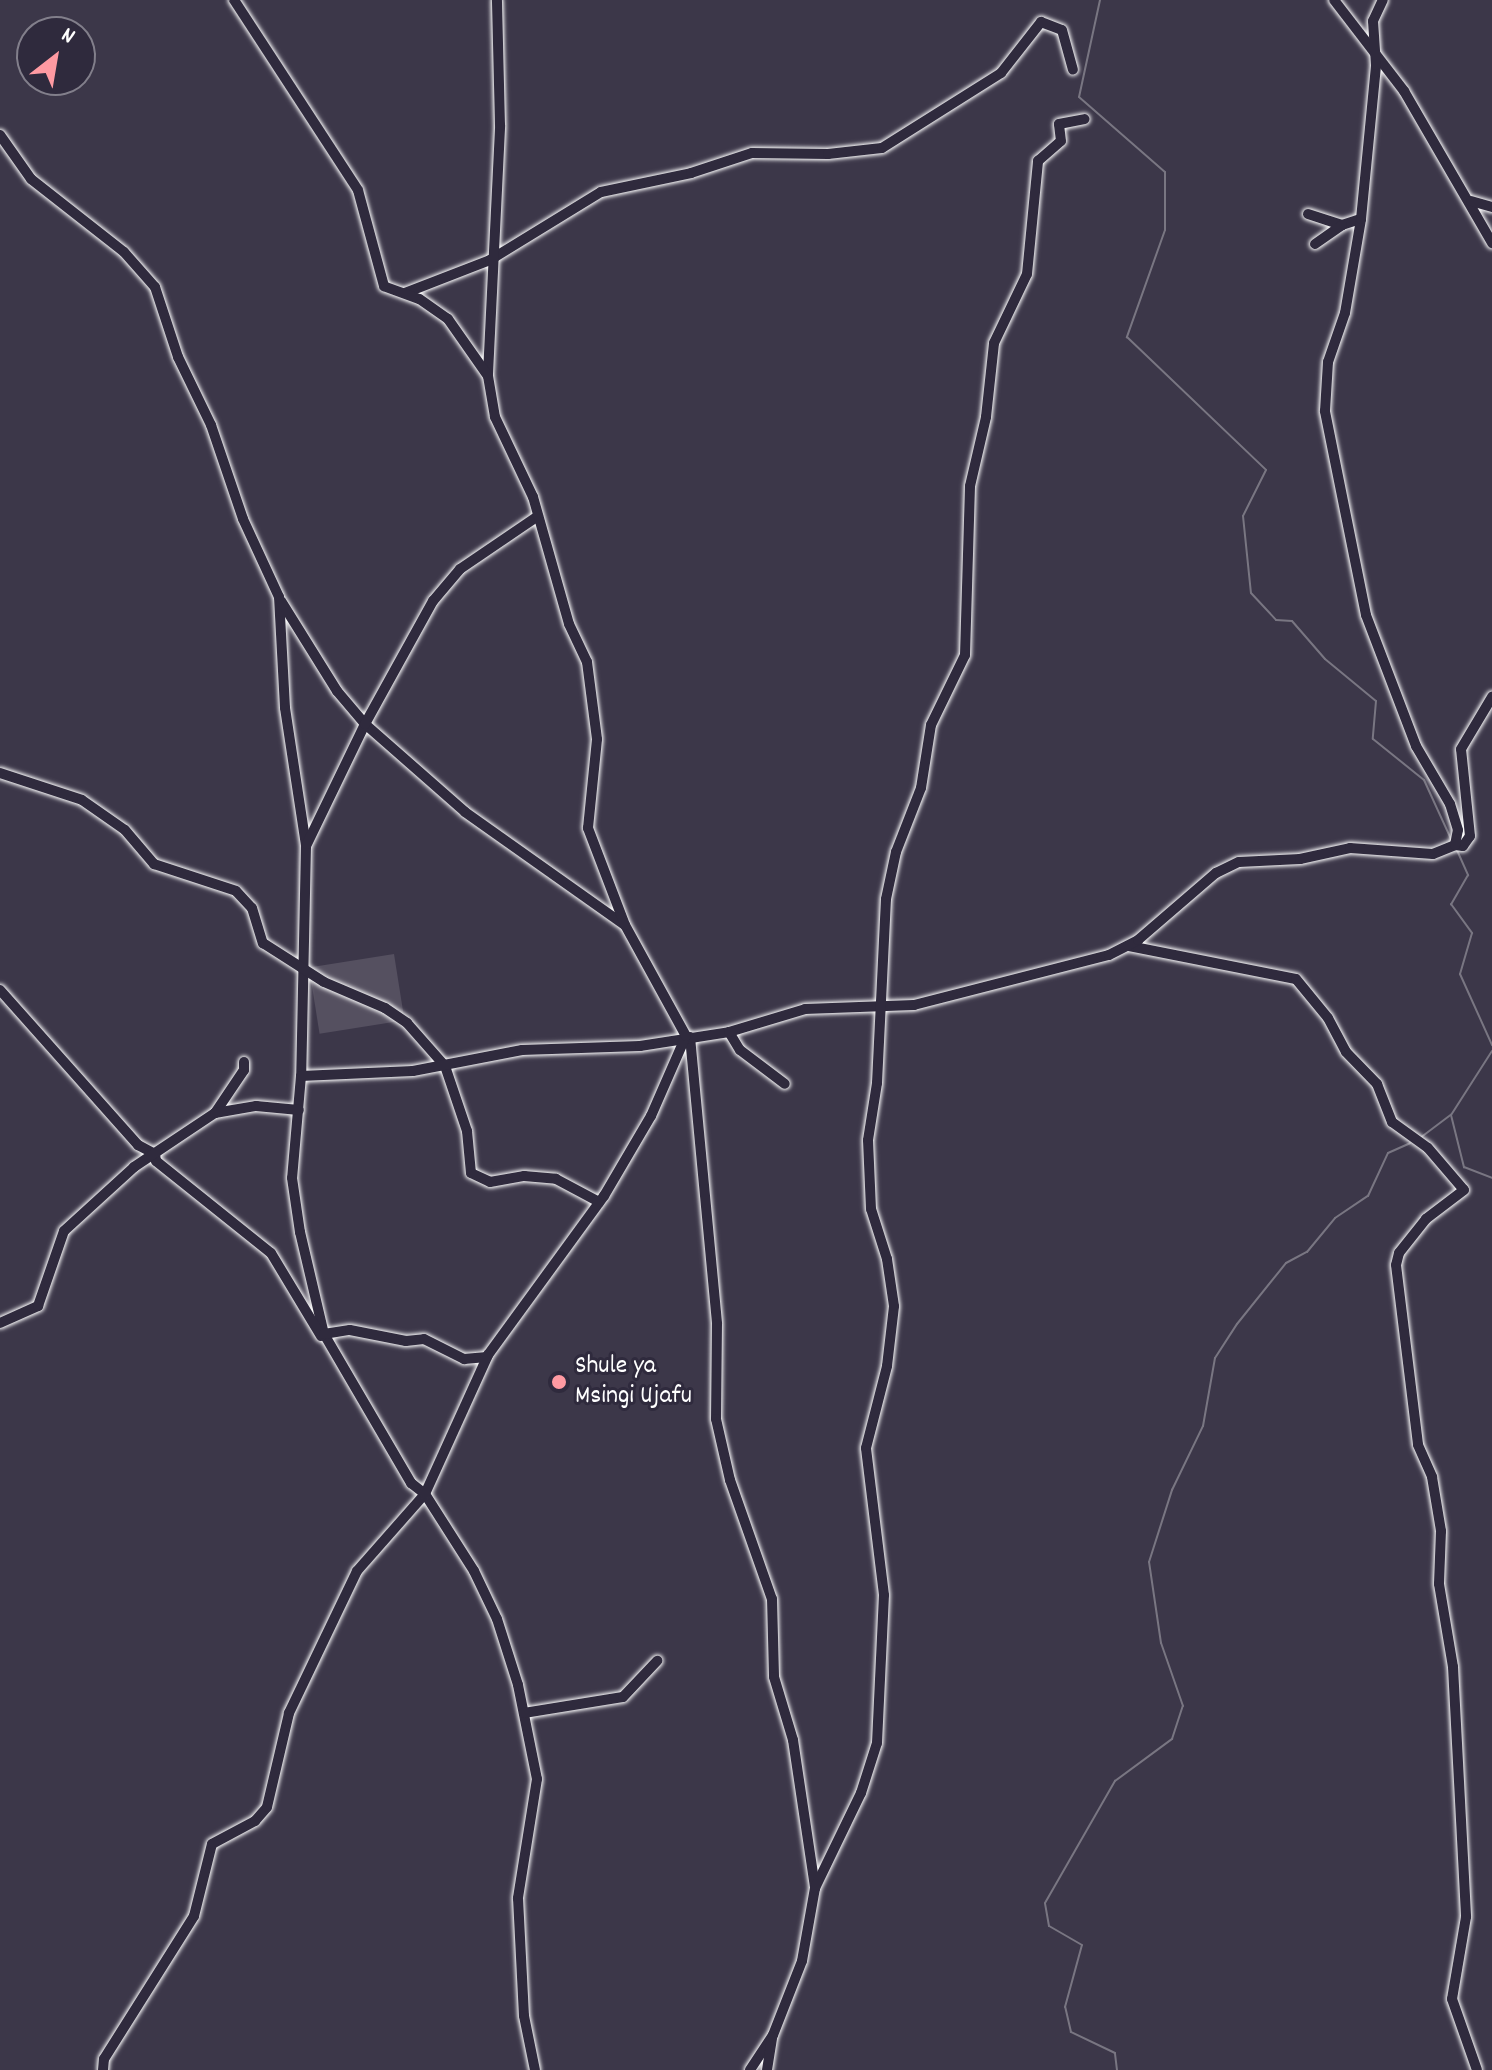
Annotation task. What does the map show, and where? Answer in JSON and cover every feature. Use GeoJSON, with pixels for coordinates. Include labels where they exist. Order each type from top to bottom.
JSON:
{"type":"FeatureCollection","features":[{"type":"Feature","properties":{"kind":"street"},"geometry":{"type":"LineString","coordinates":[[234,0],[358,190],[379,278],[387,288],[405,293],[457,327],[488,376]]}},
{"type":"Feature","properties":{"kind":"street"},"geometry":{"type":"LineString","coordinates":[[497,0],[500,125],[490,260],[488,376],[495,417],[538,516],[569,624],[587,662],[597,739],[586,820],[625,925],[688,1037],[717,1324],[716,1419],[730,1480],[772,1599],[774,1677],[793,1740],[815,1888]]}},
{"type":"Feature","properties":{"kind":"street"},"geometry":{"type":"LineString","coordinates":[[1334,0],[1376,53],[1471,201],[1492,243]]}},
{"type":"Feature","properties":{"kind":"street"},"geometry":{"type":"LineString","coordinates":[[1383,0],[1373,21],[1376,53],[1361,219],[1345,313],[1326,374],[1328,431],[1366,615],[1416,746],[1450,804],[1458,830],[1455,845]]}},
{"type":"Feature","properties":{"kind":"street"},"geometry":{"type":"LineString","coordinates":[[405,293],[490,260],[601,192],[691,173],[752,153],[828,154],[882,148],[1001,73],[1041,22],[1062,30],[1073,70]]}},
{"type":"Feature","properties":{"kind":"street"},"geometry":{"type":"LineString","coordinates":[[767,2070],[773,2035],[802,1961],[815,1888],[861,1793],[877,1743],[884,1595],[866,1448],[889,1357],[894,1306],[868,1178],[886,899],[893,861],[921,788],[931,725],[965,655],[965,531],[994,343],[1027,274],[1039,156],[1061,141],[1060,123],[1085,119]]}},
{"type":"Feature","properties":{"kind":"street"},"geometry":{"type":"LineString","coordinates":[[0,135],[31,179],[124,252],[155,287],[178,357],[211,425],[243,519],[279,597],[337,691],[365,724],[465,812],[625,925]]}},
{"type":"Feature","properties":{"kind":"street"},"geometry":{"type":"LineString","coordinates":[[1471,201],[1492,207]]}},
{"type":"Feature","properties":{"kind":"street"},"geometry":{"type":"LineString","coordinates":[[1308,214],[1342,225]]}},
{"type":"Feature","properties":{"kind":"street"},"geometry":{"type":"LineString","coordinates":[[1315,244],[1342,225],[1361,219]]}},
{"type":"Feature","properties":{"kind":"street"},"geometry":{"type":"LineString","coordinates":[[306,846],[408,642],[447,582],[538,516]]}},
{"type":"Feature","properties":{"kind":"street"},"geometry":{"type":"LineString","coordinates":[[279,597],[285,708],[306,846],[301,1076],[293,1191],[324,1334],[411,1483],[425,1494],[484,1591],[524,1713],[537,1795],[519,1875],[520,1967],[535,2070]]}},
{"type":"Feature","properties":{"kind":"street"},"geometry":{"type":"LineString","coordinates":[[301,1076],[445,1066],[522,1050],[628,1047],[729,1032],[805,1009],[881,1009],[1092,961],[1129,946],[1216,873],[1239,862],[1300,859],[1350,848],[1433,854],[1455,845],[1463,846],[1470,836],[1461,749],[1492,697]]}},
{"type":"Feature","properties":{"kind":"street"},"geometry":{"type":"LineString","coordinates":[[0,773],[82,800],[125,830],[154,864],[236,891],[252,908],[263,943],[305,967],[324,982],[396,1014],[445,1066],[467,1131],[471,1173],[490,1182],[524,1176],[556,1179],[599,1202]]}},
{"type":"Feature","properties":{"kind":"street"},"geometry":{"type":"LineString","coordinates":[[1129,946],[1296,979],[1328,1018],[1346,1052],[1377,1084],[1392,1122],[1428,1148],[1464,1192],[1426,1219],[1399,1253],[1396,1265],[1418,1445],[1432,1477],[1441,1531],[1439,1584],[1453,1667],[1466,1917],[1452,1999],[1477,2070]]}},
{"type":"Feature","properties":{"kind":"street"},"geometry":{"type":"LineString","coordinates":[[0,990],[138,1145],[155,1154]]}},
{"type":"Feature","properties":{"kind":"street"},"geometry":{"type":"LineString","coordinates":[[729,1032],[740,1050],[785,1084]]}},
{"type":"Feature","properties":{"kind":"street"},"geometry":{"type":"LineString","coordinates":[[103,2070],[104,2059],[194,1916],[212,1844],[255,1821],[267,1807],[292,1706],[357,1571],[425,1494],[487,1357],[599,1202],[651,1116],[688,1037]]}},
{"type":"Feature","properties":{"kind":"street"},"geometry":{"type":"LineString","coordinates":[[0,1323],[38,1306],[64,1231],[115,1181],[215,1113],[244,1070],[244,1062]]}},
{"type":"Feature","properties":{"kind":"street"},"geometry":{"type":"LineString","coordinates":[[215,1113],[256,1106],[299,1110]]}},
{"type":"Feature","properties":{"kind":"street"},"geometry":{"type":"LineString","coordinates":[[155,1154],[156,1161],[271,1253],[291,1293],[333,1350]]}},
{"type":"Feature","properties":{"kind":"street"},"geometry":{"type":"LineString","coordinates":[[324,1334],[350,1330],[406,1341],[424,1339],[464,1359],[487,1357]]}},
{"type":"Feature","properties":{"kind":"street"},"geometry":{"type":"LineString","coordinates":[[524,1713],[623,1697],[657,1661]]}},
{"type":"Feature","properties":{"kind":"street"},"geometry":{"type":"LineString","coordinates":[[750,2070],[773,2035]]}},
{"type":"Feature","properties":{"kind":"shaded area"},"geometry":{"type":"Polygon","coordinates":[[[394,954],[404,1020],[320,1034],[309,967],[394,954]]]}},
{"type":"Feature","properties":{"kind":"waterway"},"geometry":{"type":"LineString","coordinates":[[1100,0],[1079,97],[1165,172],[1165,230],[1127,337],[1266,470],[1243,516],[1251,593],[1276,620],[1292,621],[1325,659],[1376,701],[1373,739],[1424,780],[1451,839]]}},
{"type":"Feature","properties":{"kind":"waterway"},"geometry":{"type":"LineString","coordinates":[[1456,848],[1468,875],[1451,904],[1472,933],[1460,974],[1492,1045]]}},
{"type":"Feature","properties":{"kind":"waterway"},"geometry":{"type":"LineString","coordinates":[[1492,1051],[1451,1115],[1464,1167],[1492,1178]]}},
{"type":"Feature","properties":{"kind":"waterway"},"geometry":{"type":"LineString","coordinates":[[1420,1138],[1451,1115]]}},
{"type":"Feature","properties":{"kind":"waterway"},"geometry":{"type":"LineString","coordinates":[[1117,2070],[1115,2053],[1071,2032],[1065,2007],[1082,1945],[1049,1926],[1045,1903],[1115,1781],[1172,1739],[1183,1706],[1161,1643],[1149,1562],[1172,1490],[1203,1426],[1215,1358],[1237,1324],[1286,1263],[1307,1252],[1335,1218],[1368,1196],[1388,1153],[1410,1143]]}},
{"type":"Feature","properties":{"kind":"place","name":"Shule ya Msingi Ujafu"},"geometry":{"type":"Point","coordinates":[559,1382]}}]}
